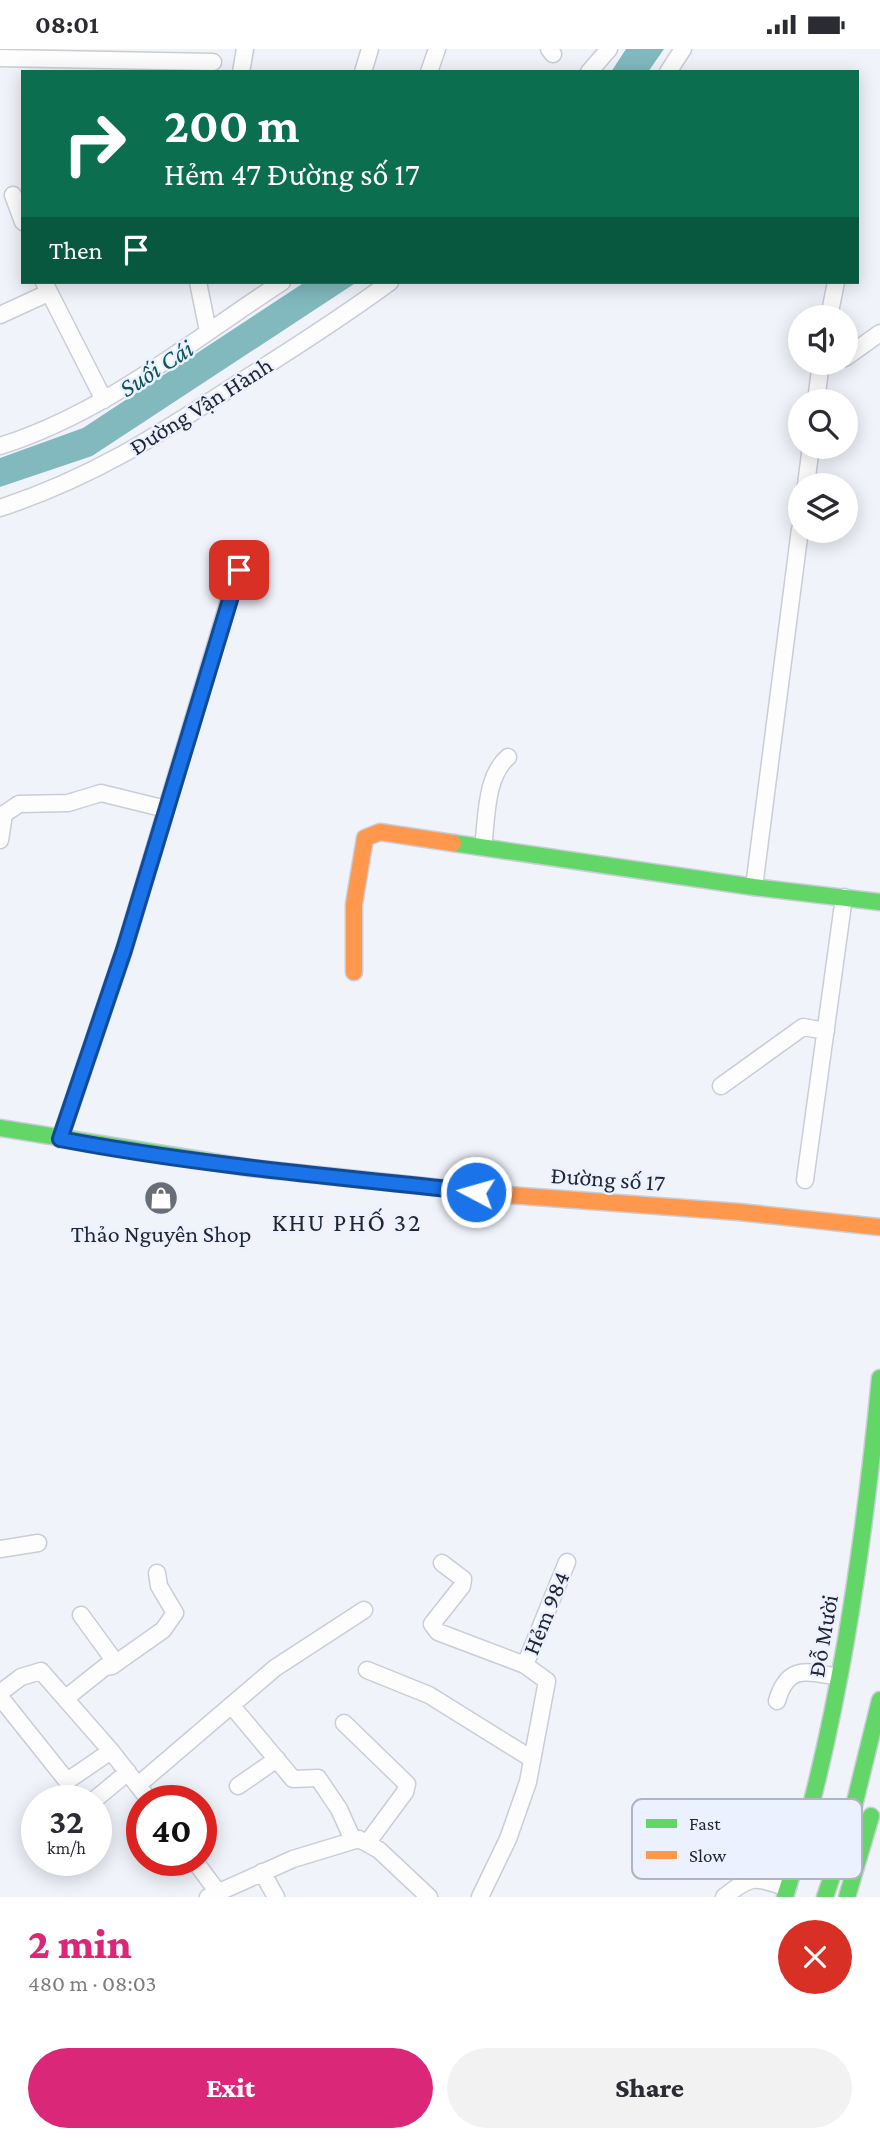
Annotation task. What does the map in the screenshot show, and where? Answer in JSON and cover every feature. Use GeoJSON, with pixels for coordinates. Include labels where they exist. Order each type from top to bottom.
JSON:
{"type":"FeatureCollection","features":[{"type":"Feature","properties":{"kind":"main road"},"geometry":{"type":"LineString","coordinates":[[354,972],[352,947],[357,878],[365,838],[380,832],[754,887],[880,902]]}},
{"type":"Feature","properties":{"kind":"main road","name":"Đường số 17"},"geometry":{"type":"LineString","coordinates":[[0,1128],[115,1150],[274,1170],[476,1192],[800,1216],[880,1227]]}},
{"type":"Feature","properties":{"kind":"main road","name":"Đỗ Mười"},"geometry":{"type":"LineString","coordinates":[[814,1799],[866,1523],[880,1378]]}},
{"type":"Feature","properties":{"kind":"main road","name":"Đỗ Mười"},"geometry":{"type":"LineString","coordinates":[[829,1799],[852,1682],[880,1504]]}},
{"type":"Feature","properties":{"kind":"main road"},"geometry":{"type":"LineString","coordinates":[[856,1799],[880,1700]]}},
{"type":"Feature","properties":{"kind":"main road"},"geometry":{"type":"LineString","coordinates":[[862,1844],[874,1802]]}},
{"type":"Feature","properties":{"kind":"main road"},"geometry":{"type":"LineString","coordinates":[[825,1897],[831,1879]]}},
{"type":"Feature","properties":{"kind":"main road"},"geometry":{"type":"LineString","coordinates":[[847,1897],[852,1879]]}},
{"type":"Feature","properties":{"kind":"street"},"geometry":{"type":"LineString","coordinates":[[241,70],[244,49]]}},
{"type":"Feature","properties":{"kind":"street"},"geometry":{"type":"LineString","coordinates":[[364,70],[370,49]]}},
{"type":"Feature","properties":{"kind":"street"},"geometry":{"type":"LineString","coordinates":[[430,70],[437,49]]}},
{"type":"Feature","properties":{"kind":"street"},"geometry":{"type":"LineString","coordinates":[[591,70],[609,49]]}},
{"type":"Feature","properties":{"kind":"street"},"geometry":{"type":"LineString","coordinates":[[669,70],[682,49]]}},
{"type":"Feature","properties":{"kind":"street"},"geometry":{"type":"LineString","coordinates":[[0,58],[213,61]]}},
{"type":"Feature","properties":{"kind":"street"},"geometry":{"type":"LineString","coordinates":[[12,195],[21,217]]}},
{"type":"Feature","properties":{"kind":"street"},"geometry":{"type":"LineString","coordinates":[[198,284],[208,331]]}},
{"type":"Feature","properties":{"kind":"street"},"geometry":{"type":"LineString","coordinates":[[0,446],[41,433],[104,400],[279,284]]}},
{"type":"Feature","properties":{"kind":"street","name":"Đường Vận Hành"},"geometry":{"type":"LineString","coordinates":[[0,508],[77,480],[171,429],[332,324],[387,284]]}},
{"type":"Feature","properties":{"kind":"street"},"geometry":{"type":"LineString","coordinates":[[831,305],[836,284]]}},
{"type":"Feature","properties":{"kind":"street"},"geometry":{"type":"LineString","coordinates":[[0,315],[46,288],[104,400]]}},
{"type":"Feature","properties":{"kind":"street"},"geometry":{"type":"LineString","coordinates":[[858,349],[880,333]]}},
{"type":"Feature","properties":{"kind":"street"},"geometry":{"type":"LineString","coordinates":[[754,887],[798,543]]}},
{"type":"Feature","properties":{"kind":"street"},"geometry":{"type":"LineString","coordinates":[[60,1139],[124,950],[239,570]]}},
{"type":"Feature","properties":{"kind":"street"},"geometry":{"type":"LineString","coordinates":[[483,847],[494,776],[499,765],[508,757]]}},
{"type":"Feature","properties":{"kind":"street"},"geometry":{"type":"LineString","coordinates":[[0,840],[4,814],[19,804],[68,803],[101,793],[166,809]]}},
{"type":"Feature","properties":{"kind":"street"},"geometry":{"type":"LineString","coordinates":[[805,1180],[844,897]]}},
{"type":"Feature","properties":{"kind":"street"},"geometry":{"type":"LineString","coordinates":[[721,1086],[803,1027],[826,1031]]}},
{"type":"Feature","properties":{"kind":"street"},"geometry":{"type":"LineString","coordinates":[[0,1549],[38,1543]]}},
{"type":"Feature","properties":{"kind":"street","name":"Hẻm 984"},"geometry":{"type":"LineString","coordinates":[[525,1665],[567,1562]]}},
{"type":"Feature","properties":{"kind":"street"},"geometry":{"type":"LineString","coordinates":[[442,1563],[463,1579],[462,1586],[432,1624],[438,1632],[525,1665],[547,1681],[528,1782],[508,1839],[480,1897]]}},
{"type":"Feature","properties":{"kind":"street"},"geometry":{"type":"LineString","coordinates":[[66,1698],[105,1667],[116,1663],[163,1630],[175,1613],[159,1586],[157,1573]]}},
{"type":"Feature","properties":{"kind":"street"},"geometry":{"type":"LineString","coordinates":[[112,1790],[133,1778],[232,1706],[275,1668],[364,1610]]}},
{"type":"Feature","properties":{"kind":"street"},"geometry":{"type":"LineString","coordinates":[[81,1615],[116,1663]]}},
{"type":"Feature","properties":{"kind":"street"},"geometry":{"type":"LineString","coordinates":[[367,1670],[429,1695],[532,1759]]}},
{"type":"Feature","properties":{"kind":"street"},"geometry":{"type":"LineString","coordinates":[[777,1701],[793,1674],[801,1670],[839,1677]]}},
{"type":"Feature","properties":{"kind":"street"},"geometry":{"type":"LineString","coordinates":[[111,1751],[67,1781],[0,1695],[21,1677],[41,1671],[66,1698],[111,1751],[138,1785]]}},
{"type":"Feature","properties":{"kind":"street"},"geometry":{"type":"LineString","coordinates":[[232,1706],[293,1779],[318,1778],[361,1841],[429,1897]]}},
{"type":"Feature","properties":{"kind":"street"},"geometry":{"type":"LineString","coordinates":[[203,1876],[213,1894],[262,1872],[361,1841],[405,1792],[407,1784],[344,1723]]}},
{"type":"Feature","properties":{"kind":"street"},"geometry":{"type":"LineString","coordinates":[[238,1786],[276,1759]]}},
{"type":"Feature","properties":{"kind":"street"},"geometry":{"type":"LineString","coordinates":[[262,1872],[276,1897]]}},
{"type":"Feature","properties":{"kind":"street"},"geometry":{"type":"LineString","coordinates":[[724,1897],[747,1879]]}},
{"type":"Feature","properties":{"kind":"street"},"geometry":{"type":"LineString","coordinates":[[759,1879],[791,1894]]}},
{"type":"Feature","properties":{"kind":"water"},"geometry":{"type":"Polygon","coordinates":[[[626,49],[664,49],[649,70],[612,70],[626,49]]]}},
{"type":"Feature","properties":{"kind":"water"},"geometry":{"type":"Polygon","coordinates":[[[302,284],[354,284],[92,456],[0,487],[0,458],[83,428],[302,284]]]}},
{"type":"Feature","properties":{"kind":"traffic: fast"},"geometry":{"type":"LineString","coordinates":[[453,843],[754,887],[880,902]]}},
{"type":"Feature","properties":{"kind":"traffic: fast"},"geometry":{"type":"LineString","coordinates":[[0,1128],[251,1168],[508,1195]]}},
{"type":"Feature","properties":{"kind":"traffic: fast"},"geometry":{"type":"LineString","coordinates":[[813,1799],[846,1640],[880,1378]]}},
{"type":"Feature","properties":{"kind":"traffic: fast"},"geometry":{"type":"LineString","coordinates":[[856,1799],[880,1700]]}},
{"type":"Feature","properties":{"kind":"traffic: fast"},"geometry":{"type":"LineString","coordinates":[[862,1846],[871,1816]]}},
{"type":"Feature","properties":{"kind":"traffic: fast"},"geometry":{"type":"LineString","coordinates":[[785,1897],[790,1879]]}},
{"type":"Feature","properties":{"kind":"traffic: fast"},"geometry":{"type":"LineString","coordinates":[[825,1897],[831,1879]]}},
{"type":"Feature","properties":{"kind":"traffic: fast"},"geometry":{"type":"LineString","coordinates":[[847,1897],[852,1879]]}},
{"type":"Feature","properties":{"kind":"traffic: slow"},"geometry":{"type":"LineString","coordinates":[[354,972],[354,904],[365,838],[380,832],[453,843]]}},
{"type":"Feature","properties":{"kind":"traffic: slow"},"geometry":{"type":"LineString","coordinates":[[508,1195],[739,1212],[880,1227]]}},
{"type":"Feature","properties":{"kind":"place","name":"Thảo Nguyên Shop"},"geometry":{"type":"Point","coordinates":[161,1198]}},
{"type":"Feature","properties":{"kind":"district","name":"KHU PHỐ 32"},"geometry":{"type":"Point","coordinates":[347,1222]}},
{"type":"Feature","properties":{"kind":"route"},"geometry":{"type":"LineString","coordinates":[[239,570],[124,950],[60,1139],[115,1150],[476,1192]]}},
{"type":"Feature","properties":{"kind":"water label","name":"Suối Cái"},"geometry":{"type":"Point","coordinates":[156,368]}}]}
